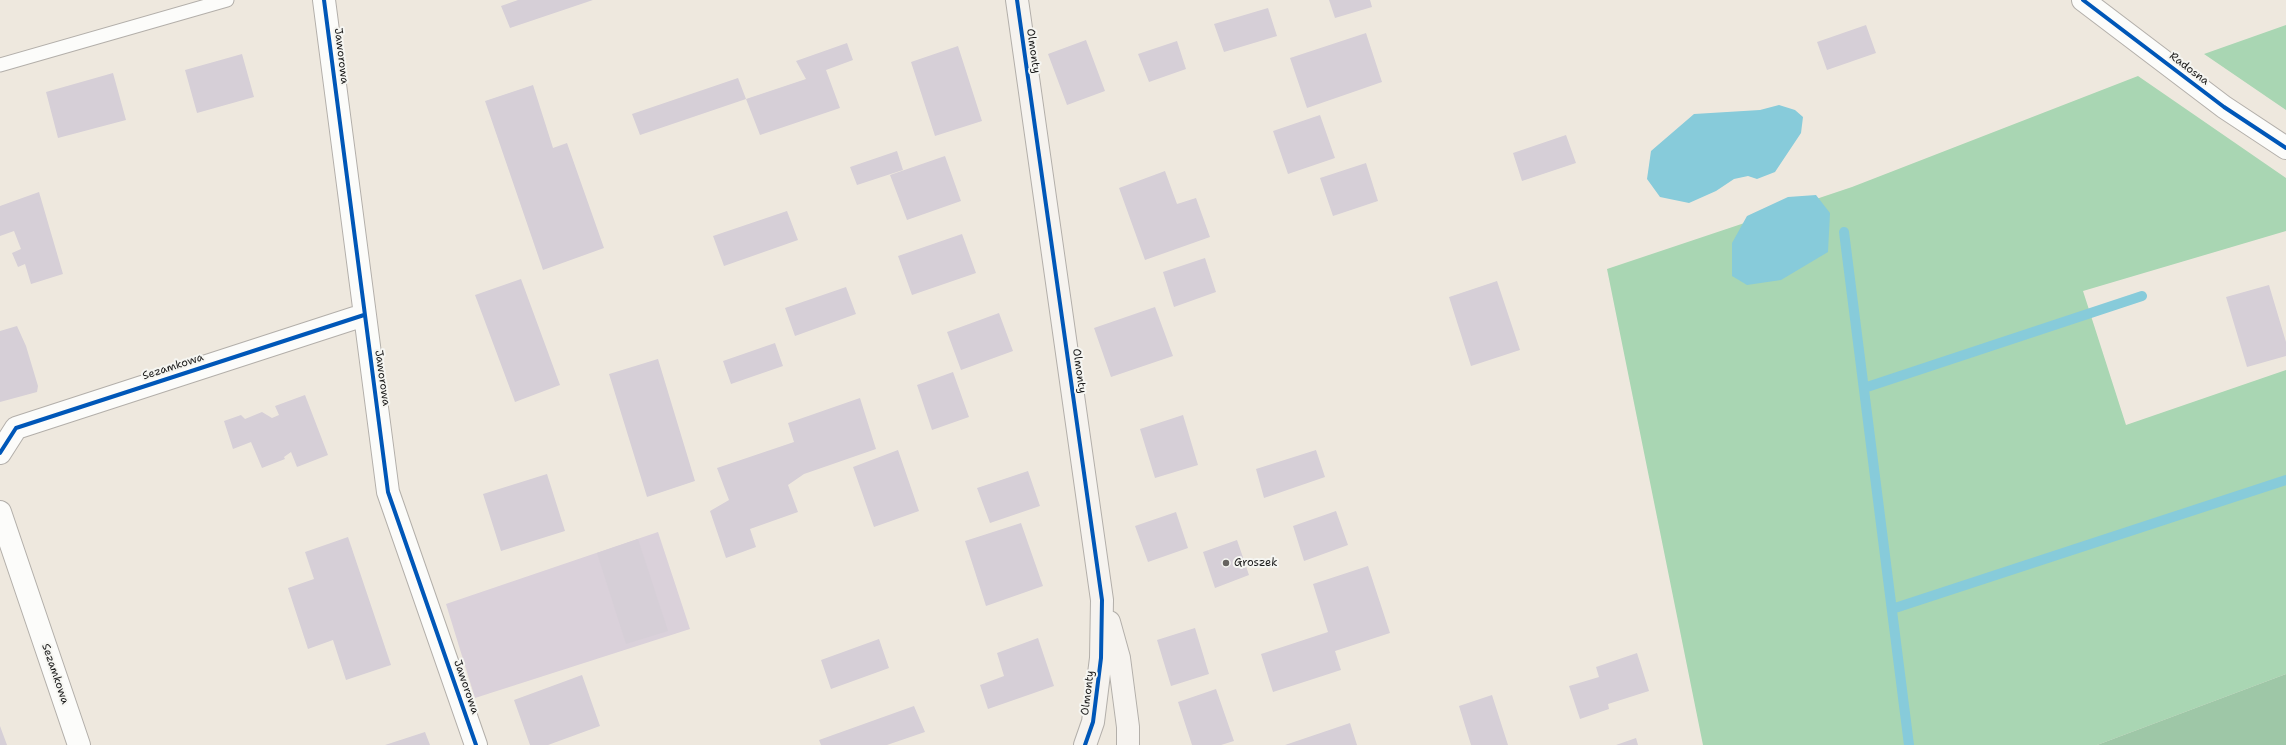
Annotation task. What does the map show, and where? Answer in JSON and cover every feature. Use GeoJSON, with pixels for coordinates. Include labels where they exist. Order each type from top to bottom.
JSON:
{"type":"FeatureCollection","features":[{"type":"Feature","properties":{"kind":"street","name":"Jaworowa"},"geometry":{"type":"LineString","coordinates":[[324,0],[388,492],[476,745]]}},
{"type":"Feature","properties":{"kind":"street","name":"Olmonty"},"geometry":{"type":"LineString","coordinates":[[1017,0],[1102,600],[1101,658],[1093,722],[1085,745]]}},
{"type":"Feature","properties":{"kind":"street","name":"Radosna"},"geometry":{"type":"LineString","coordinates":[[2083,0],[2224,107],[2286,148]]}},
{"type":"Feature","properties":{"kind":"street","name":"Sezamkowa"},"geometry":{"type":"LineString","coordinates":[[0,453],[16,428],[364,315]]}},
{"type":"Feature","properties":{"kind":"street","name":"Sezamkowa"},"geometry":{"type":"LineString","coordinates":[[0,512],[79,745]]}},
{"type":"Feature","properties":{"kind":"street"},"geometry":{"type":"LineString","coordinates":[[1102,600],[1119,658],[1128,727],[1128,745]]}},
{"type":"Feature","properties":{"kind":"lane"},"geometry":{"type":"LineString","coordinates":[[0,65],[227,0]]}},
{"type":"Feature","properties":{"kind":"shaded area"},"geometry":{"type":"Polygon","coordinates":[[[658,532],[690,629],[475,698],[446,604],[658,532]]]}},
{"type":"Feature","properties":{"kind":"green space"},"geometry":{"type":"Polygon","coordinates":[[[2286,25],[2286,110],[2204,54],[2286,25]]]}},
{"type":"Feature","properties":{"kind":"green space"},"geometry":{"type":"Polygon","coordinates":[[[2138,76],[2286,178],[2286,231],[2083,291],[2126,425],[2286,370],[2286,674],[2097,745],[1703,745],[1607,269],[1852,187],[2138,76]]]}},
{"type":"Feature","properties":{"kind":"green space"},"geometry":{"type":"Polygon","coordinates":[[[2286,674],[2286,745],[2097,745],[2286,674]]]}},
{"type":"Feature","properties":{"kind":"water"},"geometry":{"type":"Polygon","coordinates":[[[1779,105],[1795,110],[1803,117],[1801,133],[1775,172],[1757,179],[1748,176],[1734,179],[1716,191],[1689,203],[1660,197],[1647,179],[1651,151],[1694,114],[1760,110],[1779,105]]]}},
{"type":"Feature","properties":{"kind":"water"},"geometry":{"type":"Polygon","coordinates":[[[1816,195],[1830,213],[1828,252],[1781,280],[1747,285],[1732,276],[1732,243],[1747,216],[1788,197],[1816,195]]]}},
{"type":"Feature","properties":{"kind":"building"},"geometry":{"type":"Polygon","coordinates":[[[518,0],[593,0],[510,28],[501,6],[518,0]]]}},
{"type":"Feature","properties":{"kind":"building"},"geometry":{"type":"Polygon","coordinates":[[[1329,0],[1370,0],[1372,7],[1335,18],[1329,0]]]}},
{"type":"Feature","properties":{"kind":"building"},"geometry":{"type":"Polygon","coordinates":[[[1268,8],[1277,36],[1224,52],[1214,24],[1268,8]]]}},
{"type":"Feature","properties":{"kind":"building"},"geometry":{"type":"Polygon","coordinates":[[[1866,25],[1876,53],[1827,70],[1817,42],[1866,25]]]}},
{"type":"Feature","properties":{"kind":"building"},"geometry":{"type":"Polygon","coordinates":[[[1366,33],[1382,82],[1307,108],[1290,58],[1366,33]]]}},
{"type":"Feature","properties":{"kind":"building"},"geometry":{"type":"Polygon","coordinates":[[[1086,40],[1105,91],[1067,105],[1048,54],[1086,40]]]}},
{"type":"Feature","properties":{"kind":"building"},"geometry":{"type":"Polygon","coordinates":[[[1177,41],[1186,69],[1149,82],[1138,54],[1177,41]]]}},
{"type":"Feature","properties":{"kind":"building"},"geometry":{"type":"Polygon","coordinates":[[[847,43],[853,60],[826,70],[840,108],[760,135],[746,99],[806,79],[796,61],[847,43]]]}},
{"type":"Feature","properties":{"kind":"building"},"geometry":{"type":"Polygon","coordinates":[[[958,46],[982,121],[935,136],[911,62],[958,46]]]}},
{"type":"Feature","properties":{"kind":"building"},"geometry":{"type":"Polygon","coordinates":[[[242,54],[254,97],[197,113],[185,70],[242,54]]]}},
{"type":"Feature","properties":{"kind":"building"},"geometry":{"type":"Polygon","coordinates":[[[113,73],[126,120],[58,138],[46,92],[113,73]]]}},
{"type":"Feature","properties":{"kind":"building"},"geometry":{"type":"Polygon","coordinates":[[[738,78],[746,99],[640,135],[632,114],[738,78]]]}},
{"type":"Feature","properties":{"kind":"building"},"geometry":{"type":"Polygon","coordinates":[[[533,85],[553,148],[567,143],[604,248],[543,270],[485,101],[533,85]]]}},
{"type":"Feature","properties":{"kind":"building"},"geometry":{"type":"Polygon","coordinates":[[[1320,115],[1335,158],[1288,174],[1273,131],[1320,115]]]}},
{"type":"Feature","properties":{"kind":"building"},"geometry":{"type":"Polygon","coordinates":[[[1566,135],[1576,163],[1522,181],[1513,153],[1566,135]]]}},
{"type":"Feature","properties":{"kind":"building"},"geometry":{"type":"Polygon","coordinates":[[[897,151],[903,170],[857,185],[850,167],[897,151]]]}},
{"type":"Feature","properties":{"kind":"building"},"geometry":{"type":"Polygon","coordinates":[[[945,156],[961,201],[907,220],[890,175],[945,156]]]}},
{"type":"Feature","properties":{"kind":"building"},"geometry":{"type":"Polygon","coordinates":[[[1366,163],[1378,201],[1333,216],[1320,178],[1366,163]]]}},
{"type":"Feature","properties":{"kind":"building"},"geometry":{"type":"Polygon","coordinates":[[[1165,171],[1177,204],[1196,198],[1210,237],[1145,260],[1119,188],[1165,171]]]}},
{"type":"Feature","properties":{"kind":"building"},"geometry":{"type":"Polygon","coordinates":[[[39,192],[63,274],[31,284],[25,264],[18,267],[12,253],[21,249],[14,231],[0,236],[0,206],[39,192]]]}},
{"type":"Feature","properties":{"kind":"building"},"geometry":{"type":"Polygon","coordinates":[[[787,211],[798,240],[724,266],[713,236],[787,211]]]}},
{"type":"Feature","properties":{"kind":"building"},"geometry":{"type":"Polygon","coordinates":[[[962,234],[976,273],[912,295],[898,256],[962,234]]]}},
{"type":"Feature","properties":{"kind":"building"},"geometry":{"type":"Polygon","coordinates":[[[1205,258],[1216,292],[1174,307],[1163,272],[1205,258]]]}},
{"type":"Feature","properties":{"kind":"building"},"geometry":{"type":"Polygon","coordinates":[[[521,279],[560,385],[515,402],[475,295],[521,279]]]}},
{"type":"Feature","properties":{"kind":"building"},"geometry":{"type":"Polygon","coordinates":[[[1497,281],[1520,350],[1471,366],[1449,297],[1497,281]]]}},
{"type":"Feature","properties":{"kind":"building"},"geometry":{"type":"Polygon","coordinates":[[[2269,285],[2286,342],[2286,356],[2247,367],[2226,297],[2269,285]]]}},
{"type":"Feature","properties":{"kind":"building"},"geometry":{"type":"Polygon","coordinates":[[[846,287],[856,314],[795,336],[785,308],[846,287]]]}},
{"type":"Feature","properties":{"kind":"building"},"geometry":{"type":"Polygon","coordinates":[[[1155,307],[1173,356],[1111,377],[1094,328],[1155,307]]]}},
{"type":"Feature","properties":{"kind":"building"},"geometry":{"type":"Polygon","coordinates":[[[999,313],[1013,351],[961,370],[947,332],[999,313]]]}},
{"type":"Feature","properties":{"kind":"building"},"geometry":{"type":"Polygon","coordinates":[[[17,326],[26,346],[38,386],[37,392],[0,402],[0,331],[17,326]]]}},
{"type":"Feature","properties":{"kind":"building"},"geometry":{"type":"Polygon","coordinates":[[[775,343],[783,366],[731,384],[723,361],[775,343]]]}},
{"type":"Feature","properties":{"kind":"building"},"geometry":{"type":"Polygon","coordinates":[[[658,359],[695,481],[647,497],[609,374],[658,359]]]}},
{"type":"Feature","properties":{"kind":"building"},"geometry":{"type":"Polygon","coordinates":[[[953,372],[969,417],[932,430],[917,385],[953,372]]]}},
{"type":"Feature","properties":{"kind":"building"},"geometry":{"type":"Polygon","coordinates":[[[305,395],[328,455],[297,467],[291,452],[284,457],[285,459],[262,468],[251,442],[233,449],[224,421],[241,415],[245,419],[262,412],[272,418],[279,415],[275,406],[305,395]]]}},
{"type":"Feature","properties":{"kind":"building"},"geometry":{"type":"Polygon","coordinates":[[[860,398],[876,449],[804,474],[788,485],[798,512],[750,529],[756,547],[726,558],[710,511],[729,500],[717,468],[794,442],[788,423],[860,398]]]}},
{"type":"Feature","properties":{"kind":"building"},"geometry":{"type":"Polygon","coordinates":[[[1183,415],[1198,465],[1155,478],[1140,429],[1183,415]]]}},
{"type":"Feature","properties":{"kind":"building"},"geometry":{"type":"Polygon","coordinates":[[[898,450],[919,511],[874,527],[853,467],[898,450]]]}},
{"type":"Feature","properties":{"kind":"building"},"geometry":{"type":"Polygon","coordinates":[[[1316,450],[1325,477],[1264,498],[1256,469],[1316,450]]]}},
{"type":"Feature","properties":{"kind":"building"},"geometry":{"type":"Polygon","coordinates":[[[1028,471],[1040,506],[990,523],[977,488],[1028,471]]]}},
{"type":"Feature","properties":{"kind":"building"},"geometry":{"type":"Polygon","coordinates":[[[547,474],[565,531],[501,551],[483,494],[547,474]]]}},
{"type":"Feature","properties":{"kind":"building"},"geometry":{"type":"Polygon","coordinates":[[[1336,511],[1348,545],[1304,561],[1293,526],[1336,511]]]}},
{"type":"Feature","properties":{"kind":"building"},"geometry":{"type":"Polygon","coordinates":[[[1176,512],[1188,548],[1148,562],[1135,526],[1176,512]]]}},
{"type":"Feature","properties":{"kind":"building"},"geometry":{"type":"Polygon","coordinates":[[[1021,523],[1043,586],[986,606],[965,541],[1021,523]]]}},
{"type":"Feature","properties":{"kind":"building"},"geometry":{"type":"Polygon","coordinates":[[[348,537],[391,665],[346,680],[333,640],[308,649],[288,588],[314,579],[305,552],[348,537]]]}},
{"type":"Feature","properties":{"kind":"building"},"geometry":{"type":"Polygon","coordinates":[[[638,539],[668,631],[626,644],[597,553],[638,539]]]}},
{"type":"Feature","properties":{"kind":"building","name":"Groszek"},"geometry":{"type":"Polygon","coordinates":[[[1237,540],[1249,575],[1215,588],[1203,552],[1237,540]]]}},
{"type":"Feature","properties":{"kind":"building"},"geometry":{"type":"Polygon","coordinates":[[[1368,566],[1390,633],[1335,651],[1341,670],[1273,692],[1261,654],[1328,632],[1313,584],[1368,566]]]}},
{"type":"Feature","properties":{"kind":"building"},"geometry":{"type":"Polygon","coordinates":[[[1195,628],[1209,674],[1171,686],[1157,640],[1195,628]]]}},
{"type":"Feature","properties":{"kind":"building"},"geometry":{"type":"Polygon","coordinates":[[[1038,638],[1054,686],[988,709],[980,685],[1004,676],[997,653],[1038,638]]]}},
{"type":"Feature","properties":{"kind":"building"},"geometry":{"type":"Polygon","coordinates":[[[879,639],[889,668],[831,689],[821,660],[879,639]]]}},
{"type":"Feature","properties":{"kind":"building"},"geometry":{"type":"Polygon","coordinates":[[[1637,653],[1649,691],[1608,704],[1609,709],[1580,719],[1569,686],[1599,677],[1596,667],[1637,653]]]}},
{"type":"Feature","properties":{"kind":"building"},"geometry":{"type":"Polygon","coordinates":[[[582,675],[600,726],[548,745],[530,745],[514,700],[582,675]]]}},
{"type":"Feature","properties":{"kind":"building"},"geometry":{"type":"Polygon","coordinates":[[[1216,689],[1234,741],[1221,745],[1192,745],[1178,702],[1216,689]]]}},
{"type":"Feature","properties":{"kind":"building"},"geometry":{"type":"Polygon","coordinates":[[[1492,695],[1508,745],[1471,745],[1459,706],[1492,695]]]}},
{"type":"Feature","properties":{"kind":"building"},"geometry":{"type":"Polygon","coordinates":[[[914,706],[925,732],[887,745],[821,745],[819,740],[914,706]]]}},
{"type":"Feature","properties":{"kind":"building"},"geometry":{"type":"Polygon","coordinates":[[[1350,723],[1357,745],[1285,745],[1350,723]]]}},
{"type":"Feature","properties":{"kind":"building"},"geometry":{"type":"Polygon","coordinates":[[[0,726],[7,745],[0,745],[0,726]]]}},
{"type":"Feature","properties":{"kind":"building"},"geometry":{"type":"Polygon","coordinates":[[[425,732],[430,745],[385,745],[425,732]]]}},
{"type":"Feature","properties":{"kind":"building"},"geometry":{"type":"Polygon","coordinates":[[[1636,738],[1638,745],[1616,745],[1636,738]]]}},
{"type":"Feature","properties":{"kind":"waterway"},"geometry":{"type":"LineString","coordinates":[[1844,232],[1909,745]]}},
{"type":"Feature","properties":{"kind":"waterway"},"geometry":{"type":"LineString","coordinates":[[1864,388],[2142,296]]}},
{"type":"Feature","properties":{"kind":"waterway"},"geometry":{"type":"LineString","coordinates":[[1892,609],[2286,480]]}},
{"type":"Feature","properties":{"kind":"cycle path"},"geometry":{"type":"LineString","coordinates":[[324,0],[388,492],[476,745]]}},
{"type":"Feature","properties":{"kind":"cycle path"},"geometry":{"type":"LineString","coordinates":[[1017,0],[1102,600],[1101,658],[1093,722],[1085,745]]}},
{"type":"Feature","properties":{"kind":"cycle path"},"geometry":{"type":"LineString","coordinates":[[2083,0],[2224,107],[2286,148]]}},
{"type":"Feature","properties":{"kind":"cycle path"},"geometry":{"type":"LineString","coordinates":[[0,453],[16,428],[364,315]]}},
{"type":"Feature","properties":{"kind":"place","name":"Groszek"},"geometry":{"type":"Point","coordinates":[1226,563]}}]}
